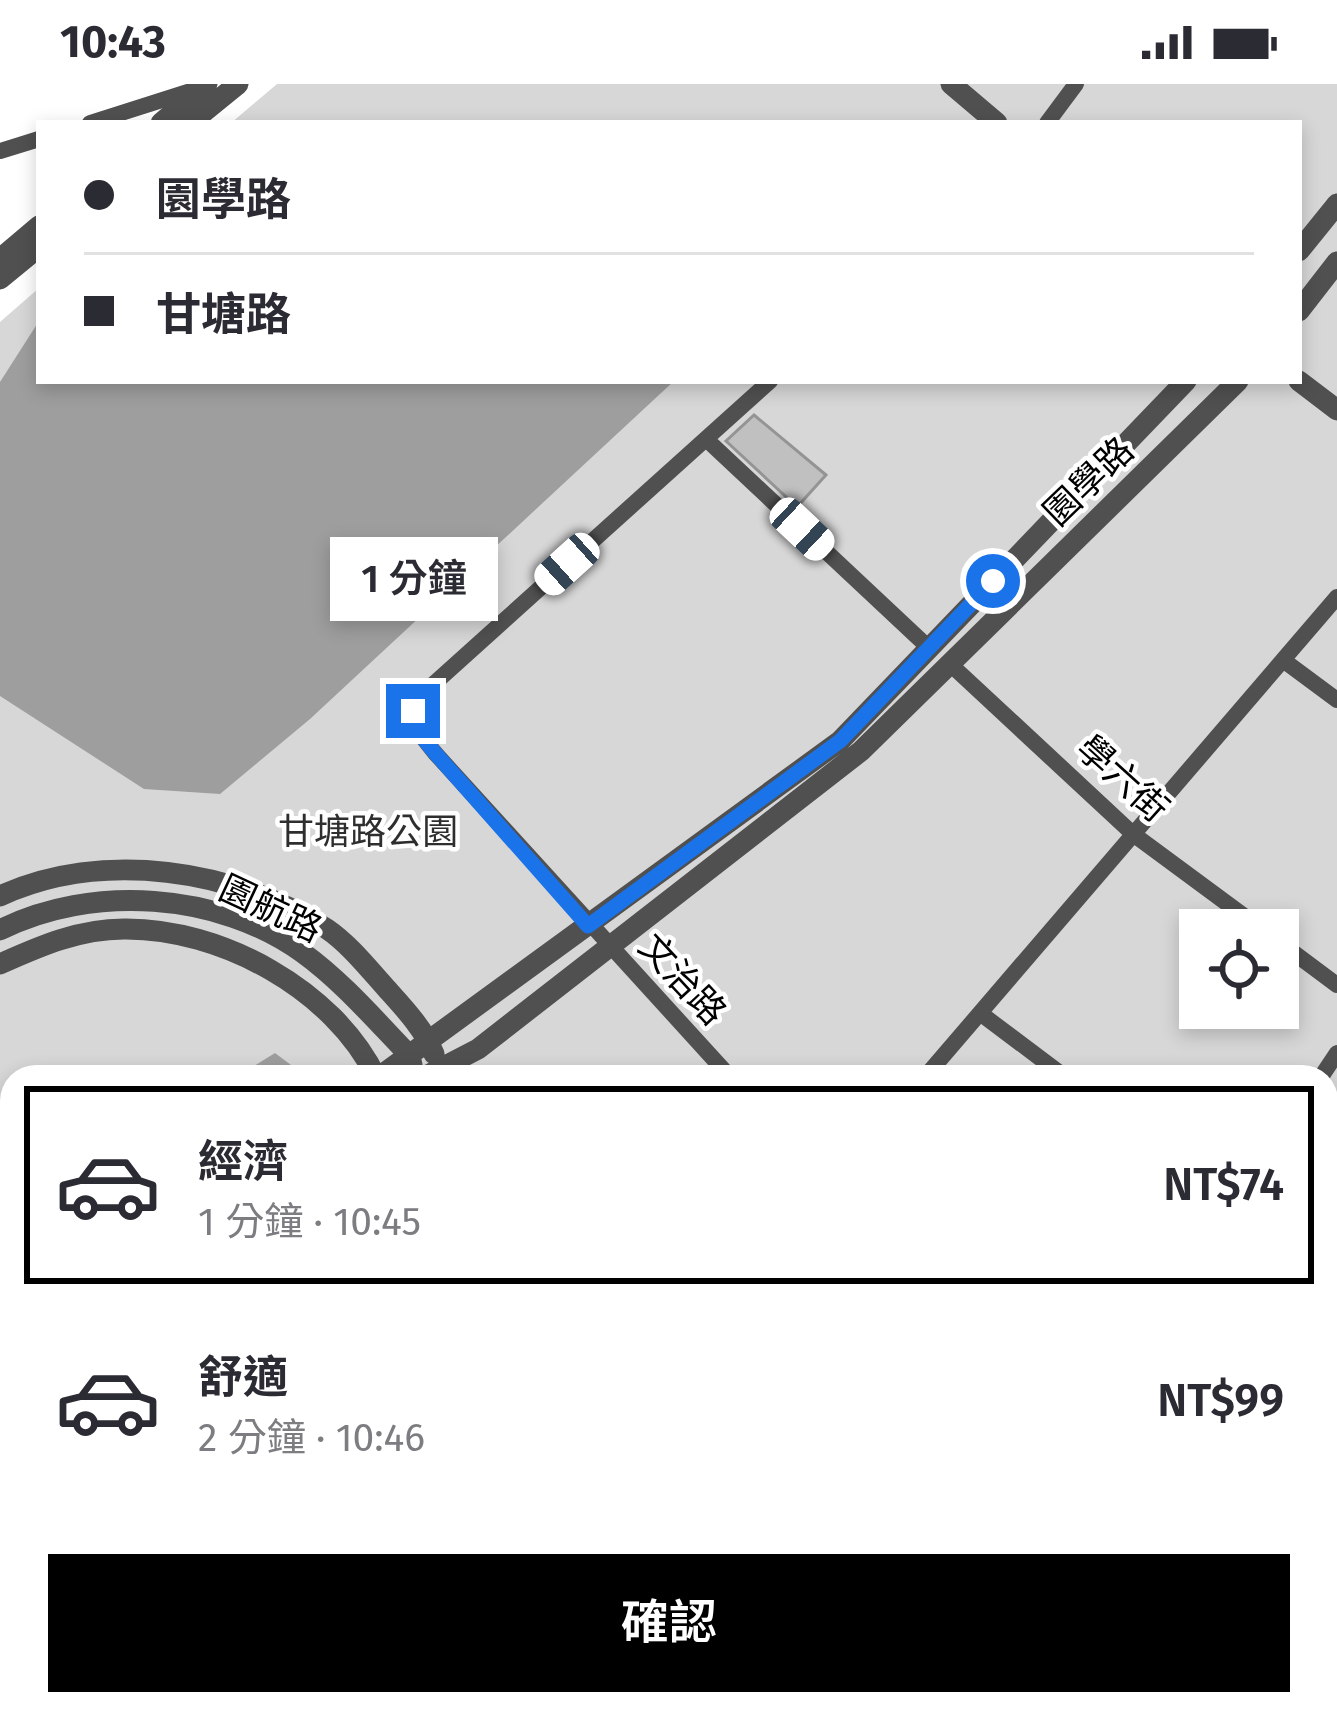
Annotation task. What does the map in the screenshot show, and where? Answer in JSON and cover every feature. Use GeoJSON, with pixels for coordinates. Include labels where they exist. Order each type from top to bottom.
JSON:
{"type":"FeatureCollection","features":[{"type":"Feature","properties":{"kind":"street"},"geometry":{"type":"LineString","coordinates":[[194,120],[238,84]]}},
{"type":"Feature","properties":{"kind":"street"},"geometry":{"type":"LineString","coordinates":[[951,84],[993,120]]}},
{"type":"Feature","properties":{"kind":"street"},"geometry":{"type":"LineString","coordinates":[[1049,120],[1076,84]]}},
{"type":"Feature","properties":{"kind":"street"},"geometry":{"type":"LineString","coordinates":[[99,120],[205,86]]}},
{"type":"Feature","properties":{"kind":"street"},"geometry":{"type":"LineString","coordinates":[[165,120],[205,86]]}},
{"type":"Feature","properties":{"kind":"street"},"geometry":{"type":"LineString","coordinates":[[0,151],[36,140]]}},
{"type":"Feature","properties":{"kind":"street"},"geometry":{"type":"LineString","coordinates":[[1302,247],[1337,204]]}},
{"type":"Feature","properties":{"kind":"street"},"geometry":{"type":"LineString","coordinates":[[0,259],[36,229]]}},
{"type":"Feature","properties":{"kind":"street"},"geometry":{"type":"LineString","coordinates":[[0,279],[36,249]]}},
{"type":"Feature","properties":{"kind":"street"},"geometry":{"type":"LineString","coordinates":[[1302,307],[1337,262]]}},
{"type":"Feature","properties":{"kind":"street"},"geometry":{"type":"LineString","coordinates":[[1302,383],[1337,410]]}},
{"type":"Feature","properties":{"kind":"street"},"geometry":{"type":"LineString","coordinates":[[767,384],[706,439],[929,648]]}},
{"type":"Feature","properties":{"kind":"street","name":"園學路"},"geometry":{"type":"LineString","coordinates":[[413,1065],[429,1042],[840,741],[1183,384]]}},
{"type":"Feature","properties":{"kind":"street","name":"園學路"},"geometry":{"type":"LineString","coordinates":[[451,1065],[610,950],[861,752],[1235,384]]}},
{"type":"Feature","properties":{"kind":"street","name":"文治路"},"geometry":{"type":"LineString","coordinates":[[706,439],[427,690],[413,711],[420,734],[435,753],[719,1065]]}},
{"type":"Feature","properties":{"kind":"street"},"geometry":{"type":"LineString","coordinates":[[935,1065],[1337,597]]}},
{"type":"Feature","properties":{"kind":"street"},"geometry":{"type":"LineString","coordinates":[[1283,659],[1337,700]]}},
{"type":"Feature","properties":{"kind":"street","name":"學六街"},"geometry":{"type":"LineString","coordinates":[[949,663],[1133,834],[1235,909]]}},
{"type":"Feature","properties":{"kind":"street"},"geometry":{"type":"LineString","coordinates":[[0,896],[80,874],[134,871],[169,872],[247,890],[332,932],[404,1008],[429,1042],[434,1065]]}},
{"type":"Feature","properties":{"kind":"street","name":"園航路"},"geometry":{"type":"LineString","coordinates":[[0,930],[66,907],[128,900],[184,905],[240,921],[299,950],[338,982],[411,1065]]}},
{"type":"Feature","properties":{"kind":"street"},"geometry":{"type":"LineString","coordinates":[[0,964],[75,934],[126,929],[219,946],[309,995],[361,1046],[371,1065]]}},
{"type":"Feature","properties":{"kind":"street"},"geometry":{"type":"LineString","coordinates":[[1299,957],[1337,985]]}},
{"type":"Feature","properties":{"kind":"street"},"geometry":{"type":"LineString","coordinates":[[980,1013],[1049,1065]]}},
{"type":"Feature","properties":{"kind":"green space","name":"甘塘路公園"},"geometry":{"type":"Polygon","coordinates":[[[277,84],[1337,84],[1337,1065],[0,1065],[0,322],[36,291],[36,384],[1302,384],[1302,120],[235,120],[277,84]]]}},
{"type":"Feature","properties":{"kind":"shaded area"},"geometry":{"type":"Polygon","coordinates":[[[36,326],[36,384],[671,384],[310,719],[220,794],[144,789],[0,696],[0,382],[36,326]]]}},
{"type":"Feature","properties":{"kind":"shaded area"},"geometry":{"type":"Polygon","coordinates":[[[275,1053],[291,1065],[256,1065],[275,1053]]]}},
{"type":"Feature","properties":{"kind":"building"},"geometry":{"type":"Polygon","coordinates":[[[754,415],[826,475],[797,507],[726,441],[754,415]]]}},
{"type":"Feature","properties":{"kind":"route"},"geometry":{"type":"LineString","coordinates":[[413,711],[420,734],[435,753],[588,926],[840,741],[993,581]]}}]}
